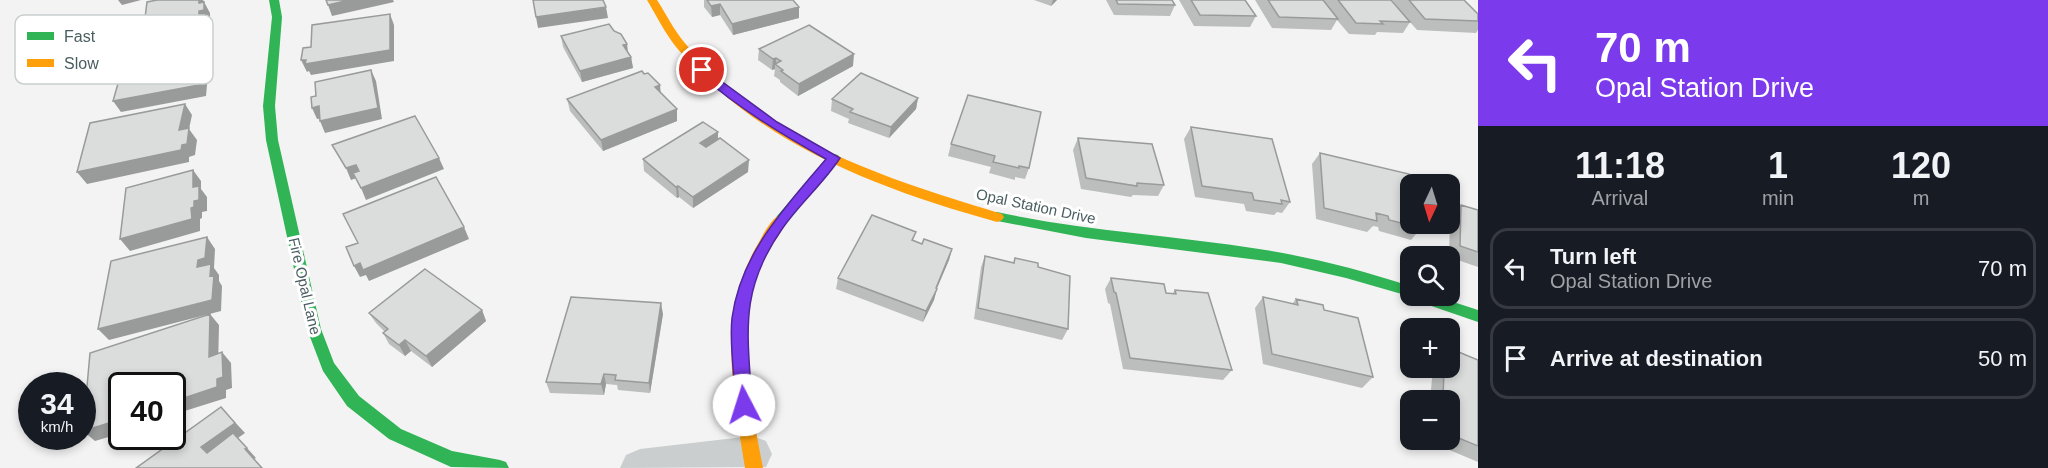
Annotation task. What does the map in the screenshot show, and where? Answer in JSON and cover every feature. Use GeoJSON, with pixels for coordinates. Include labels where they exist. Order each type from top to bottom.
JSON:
{"type":"FeatureCollection","features":[{"type":"Feature","properties":{"kind":"street","name":"Fire Opal Lane"},"geometry":{"type":"LineString","coordinates":[[274,0],[277,17],[269,106],[272,140],[314,330],[328,366],[353,401],[395,434],[451,459],[500,468]]}},
{"type":"Feature","properties":{"kind":"street","name":"Opal Station Drive"},"geometry":{"type":"LineString","coordinates":[[652,0],[680,46],[731,96],[773,125],[834,158],[933,199],[992,217],[1112,238],[1256,254],[1400,289]]}},
{"type":"Feature","properties":{"kind":"street"},"geometry":{"type":"LineString","coordinates":[[640,468],[753,461],[740,358],[740,320],[746,284],[757,258],[778,225],[834,158]]}},
{"type":"Feature","properties":{"kind":"street"},"geometry":{"type":"LineString","coordinates":[[1448,306],[1478,316]]}},
{"type":"Feature","properties":{"kind":"building"},"geometry":{"type":"Polygon","coordinates":[[[199,0],[199,3],[204,2],[204,10],[199,11],[199,15],[145,15],[147,2],[199,0]]]}},
{"type":"Feature","properties":{"kind":"building"},"geometry":{"type":"Polygon","coordinates":[[[326,0],[349,0],[328,5],[326,0]]]}},
{"type":"Feature","properties":{"kind":"building"},"geometry":{"type":"Polygon","coordinates":[[[533,0],[603,0],[606,7],[536,17],[533,0]]]}},
{"type":"Feature","properties":{"kind":"building"},"geometry":{"type":"Polygon","coordinates":[[[707,0],[793,0],[799,7],[732,24],[720,4],[711,6],[707,0]]]}},
{"type":"Feature","properties":{"kind":"building"},"geometry":{"type":"Polygon","coordinates":[[[1116,0],[1172,0],[1175,5],[1118,4],[1116,0]]]}},
{"type":"Feature","properties":{"kind":"building"},"geometry":{"type":"Polygon","coordinates":[[[1191,0],[1245,0],[1256,16],[1200,15],[1191,0]]]}},
{"type":"Feature","properties":{"kind":"building"},"geometry":{"type":"Polygon","coordinates":[[[1268,0],[1323,0],[1338,19],[1279,17],[1268,0]]]}},
{"type":"Feature","properties":{"kind":"building"},"geometry":{"type":"Polygon","coordinates":[[[1338,0],[1391,0],[1410,22],[1356,23],[1338,0]]]}},
{"type":"Feature","properties":{"kind":"building"},"geometry":{"type":"Polygon","coordinates":[[[1409,0],[1464,0],[1478,14],[1478,21],[1425,19],[1409,0]]]}},
{"type":"Feature","properties":{"kind":"building"},"geometry":{"type":"Polygon","coordinates":[[[390,14],[390,50],[305,64],[306,60],[301,60],[303,48],[311,47],[312,25],[390,14]]]}},
{"type":"Feature","properties":{"kind":"building"},"geometry":{"type":"Polygon","coordinates":[[[609,24],[614,31],[621,34],[627,44],[623,45],[631,57],[580,71],[561,36],[609,24]]]}},
{"type":"Feature","properties":{"kind":"building"},"geometry":{"type":"Polygon","coordinates":[[[809,25],[854,54],[799,84],[775,64],[781,61],[773,59],[759,49],[809,25]]]}},
{"type":"Feature","properties":{"kind":"building"},"geometry":{"type":"Polygon","coordinates":[[[371,70],[378,108],[320,121],[319,106],[312,108],[311,97],[316,96],[315,82],[371,70]]]}},
{"type":"Feature","properties":{"kind":"building"},"geometry":{"type":"Polygon","coordinates":[[[642,71],[644,74],[648,73],[660,85],[655,87],[677,109],[601,140],[567,99],[642,71]]]}},
{"type":"Feature","properties":{"kind":"building"},"geometry":{"type":"Polygon","coordinates":[[[861,73],[918,98],[891,127],[850,112],[853,109],[832,99],[861,73]]]}},
{"type":"Feature","properties":{"kind":"building"},"geometry":{"type":"Polygon","coordinates":[[[118,84],[199,84],[199,85],[113,101],[118,84]]]}},
{"type":"Feature","properties":{"kind":"building"},"geometry":{"type":"Polygon","coordinates":[[[968,95],[1041,112],[1029,168],[993,162],[995,156],[951,144],[968,95]]]}},
{"type":"Feature","properties":{"kind":"building"},"geometry":{"type":"Polygon","coordinates":[[[185,104],[179,130],[189,128],[187,144],[182,145],[181,150],[77,172],[90,123],[185,104]]]}},
{"type":"Feature","properties":{"kind":"building"},"geometry":{"type":"Polygon","coordinates":[[[415,116],[439,158],[361,188],[353,173],[359,171],[356,165],[346,168],[332,145],[415,116]]]}},
{"type":"Feature","properties":{"kind":"building"},"geometry":{"type":"Polygon","coordinates":[[[703,122],[718,132],[700,143],[706,147],[720,138],[749,160],[693,197],[678,186],[676,187],[643,159],[703,122]]]}},
{"type":"Feature","properties":{"kind":"building"},"geometry":{"type":"Polygon","coordinates":[[[1191,127],[1272,139],[1290,202],[1281,200],[1282,204],[1254,200],[1252,193],[1202,186],[1191,127]]]}},
{"type":"Feature","properties":{"kind":"building"},"geometry":{"type":"Polygon","coordinates":[[[1078,138],[1152,144],[1164,185],[1137,183],[1137,186],[1086,178],[1078,138]]]}},
{"type":"Feature","properties":{"kind":"building"},"geometry":{"type":"Polygon","coordinates":[[[1320,153],[1409,174],[1400,174],[1400,223],[1376,213],[1377,221],[1324,208],[1320,153]]]}},
{"type":"Feature","properties":{"kind":"building"},"geometry":{"type":"Polygon","coordinates":[[[193,170],[193,187],[199,186],[199,200],[194,201],[194,207],[191,208],[192,219],[120,239],[126,188],[193,170]]]}},
{"type":"Feature","properties":{"kind":"building"},"geometry":{"type":"Polygon","coordinates":[[[436,177],[464,227],[363,270],[360,263],[354,266],[346,247],[358,243],[343,214],[436,177]]]}},
{"type":"Feature","properties":{"kind":"building"},"geometry":{"type":"Polygon","coordinates":[[[1461,205],[1478,210],[1478,252],[1460,246],[1461,205]]]}},
{"type":"Feature","properties":{"kind":"building"},"geometry":{"type":"Polygon","coordinates":[[[872,215],[916,232],[912,240],[922,244],[924,239],[952,249],[926,311],[838,278],[872,215]]]}},
{"type":"Feature","properties":{"kind":"building"},"geometry":{"type":"Polygon","coordinates":[[[207,237],[205,258],[198,260],[197,267],[211,264],[210,276],[214,275],[212,300],[98,329],[111,261],[207,237]]]}},
{"type":"Feature","properties":{"kind":"building"},"geometry":{"type":"Polygon","coordinates":[[[985,256],[1014,263],[1015,258],[1038,263],[1038,267],[1070,276],[1068,329],[978,308],[985,256]]]}},
{"type":"Feature","properties":{"kind":"building"},"geometry":{"type":"Polygon","coordinates":[[[425,269],[482,310],[426,356],[405,340],[399,345],[383,333],[388,329],[369,313],[425,269]]]}},
{"type":"Feature","properties":{"kind":"building"},"geometry":{"type":"Polygon","coordinates":[[[1111,278],[1164,284],[1166,293],[1176,294],[1175,290],[1208,293],[1232,370],[1130,358],[1111,278]]]}},
{"type":"Feature","properties":{"kind":"building"},"geometry":{"type":"Polygon","coordinates":[[[571,297],[661,303],[649,383],[615,380],[616,375],[604,374],[601,384],[546,382],[571,297]]]}},
{"type":"Feature","properties":{"kind":"building"},"geometry":{"type":"Polygon","coordinates":[[[1263,297],[1298,305],[1296,299],[1323,305],[1324,310],[1358,318],[1373,377],[1272,354],[1263,297]]]}},
{"type":"Feature","properties":{"kind":"building"},"geometry":{"type":"Polygon","coordinates":[[[210,314],[209,357],[222,352],[223,377],[217,379],[217,387],[186,397],[186,372],[108,372],[108,423],[96,427],[96,372],[88,372],[90,353],[210,314]]]}},
{"type":"Feature","properties":{"kind":"building"},"geometry":{"type":"Polygon","coordinates":[[[1460,353],[1478,360],[1478,446],[1460,439],[1460,390],[1443,390],[1444,378],[1460,378],[1460,353]]]}},
{"type":"Feature","properties":{"kind":"building"},"geometry":{"type":"Polygon","coordinates":[[[221,407],[235,423],[201,447],[207,453],[233,433],[262,468],[136,468],[161,450],[186,450],[186,432],[221,407]]]}},
{"type":"Feature","properties":{"kind":"traffic: fast"},"geometry":{"type":"LineString","coordinates":[[274,0],[277,17],[269,106],[272,140],[314,329],[328,366],[353,401],[395,434],[451,459],[500,468]]}},
{"type":"Feature","properties":{"kind":"traffic: fast"},"geometry":{"type":"LineString","coordinates":[[782,219],[834,158]]}},
{"type":"Feature","properties":{"kind":"traffic: fast"},"geometry":{"type":"LineString","coordinates":[[997,217],[1086,233],[1281,258],[1346,273],[1400,289]]}},
{"type":"Feature","properties":{"kind":"traffic: fast"},"geometry":{"type":"LineString","coordinates":[[1448,306],[1478,316]]}},
{"type":"Feature","properties":{"kind":"traffic: slow"},"geometry":{"type":"LineString","coordinates":[[652,0],[679,43],[714,81],[755,114],[801,143],[849,167],[899,187],[997,217]]}},
{"type":"Feature","properties":{"kind":"traffic: slow"},"geometry":{"type":"LineString","coordinates":[[754,468],[739,374],[739,326],[742,303],[754,264],[782,219]]}},
{"type":"Feature","properties":{"kind":"route"},"geometry":{"type":"LineString","coordinates":[[702,70],[731,96],[773,125],[834,158],[778,225],[757,258],[746,284],[740,320],[744,405]]}}]}
